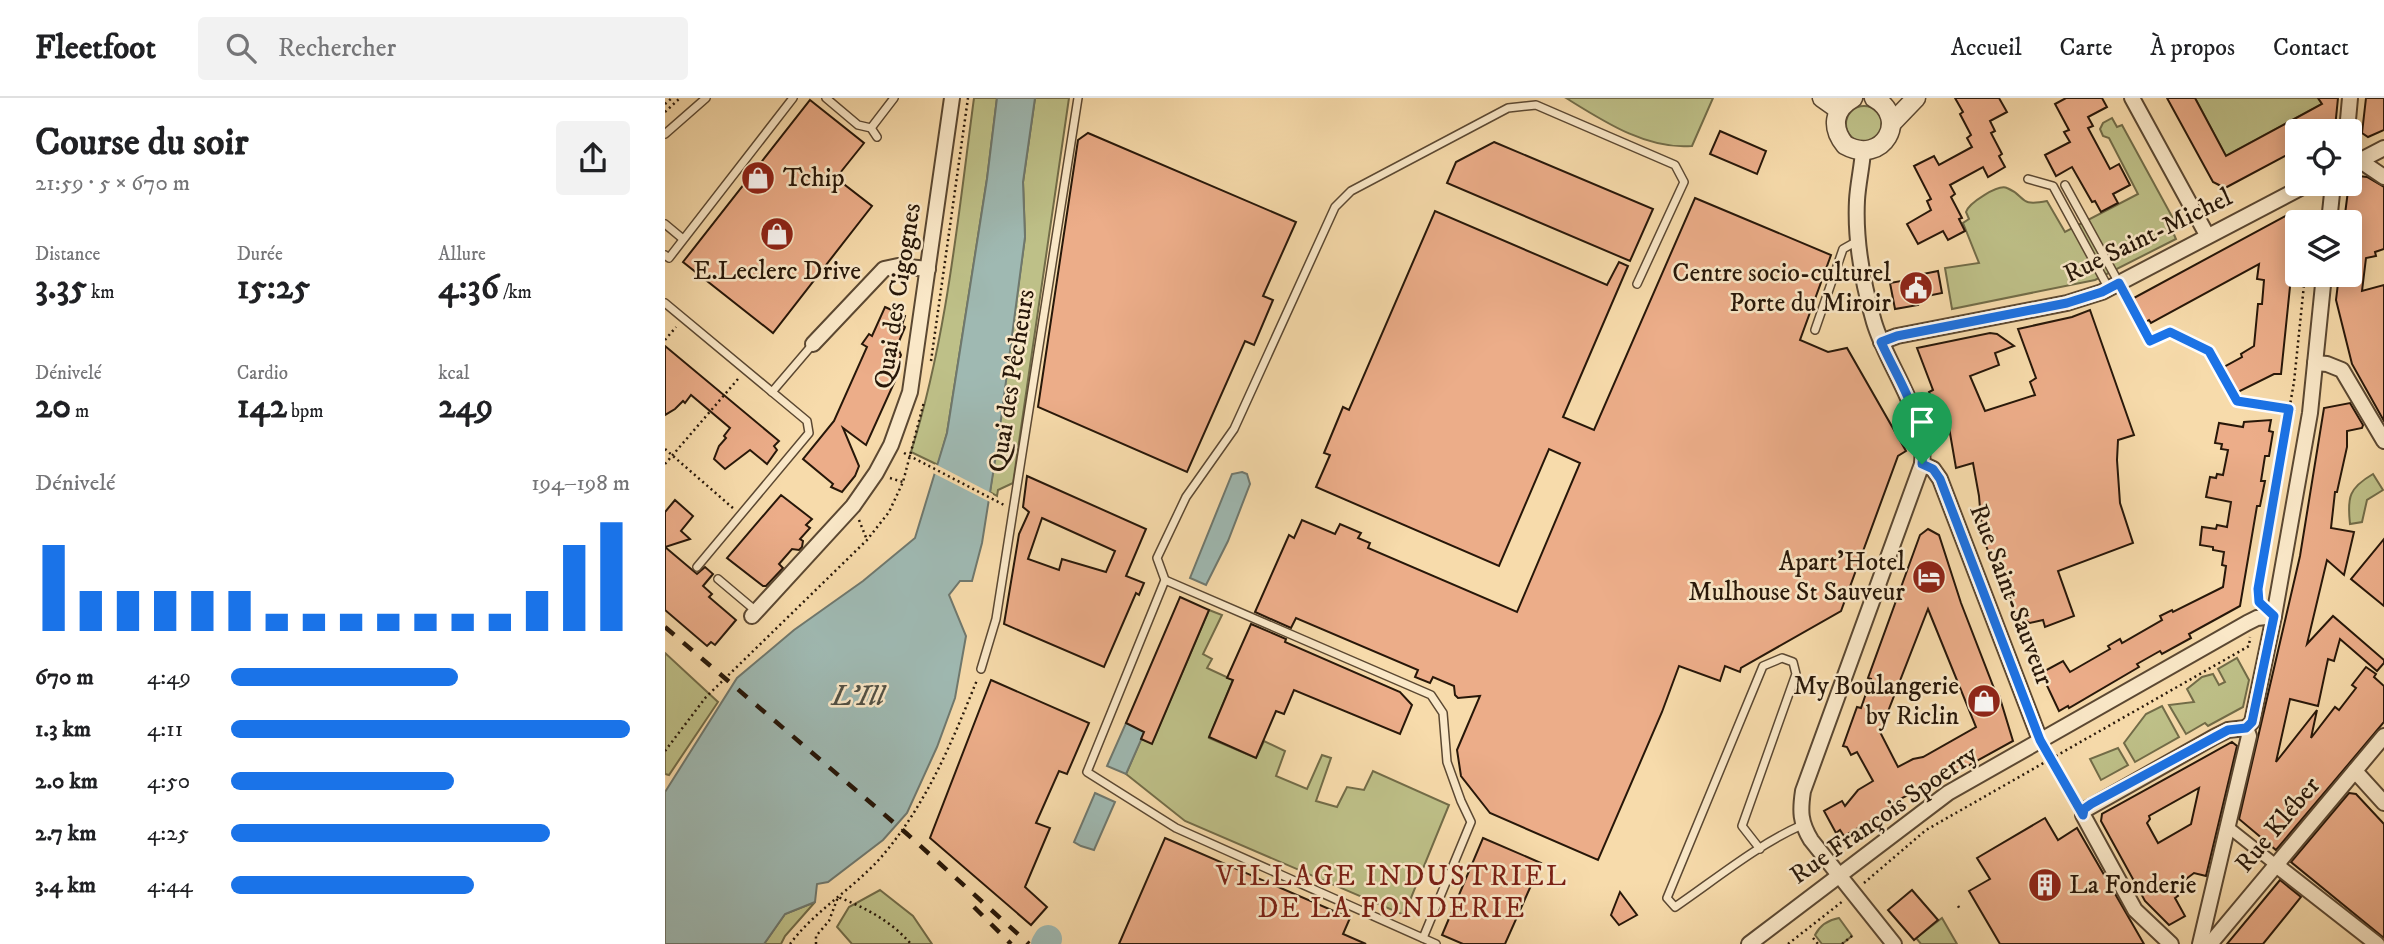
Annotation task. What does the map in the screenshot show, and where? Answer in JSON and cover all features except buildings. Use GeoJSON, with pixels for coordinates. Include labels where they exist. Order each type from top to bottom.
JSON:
{"type":"FeatureCollection","features":[{"type":"Feature","properties":{"kind":"street","name":"Quai des Cigognes"},"geometry":{"type":"LineString","coordinates":[[754,614],[853,506],[891,445],[911,392],[952,98]]}},
{"type":"Feature","properties":{"kind":"street"},"geometry":{"type":"LineString","coordinates":[[1822,98],[1846,104],[1836,119],[1839,138],[1854,150],[1863,151],[1874,149],[1889,135],[1891,124],[1886,108],[1874,98]]}},
{"type":"Feature","properties":{"kind":"street"},"geometry":{"type":"LineString","coordinates":[[1891,124],[1916,98]]}},
{"type":"Feature","properties":{"kind":"street"},"geometry":{"type":"LineString","coordinates":[[2132,98],[2207,235]]}},
{"type":"Feature","properties":{"kind":"street"},"geometry":{"type":"LineString","coordinates":[[2348,119],[2350,98]]}},
{"type":"Feature","properties":{"kind":"street"},"geometry":{"type":"LineString","coordinates":[[2362,155],[2384,148]]}},
{"type":"Feature","properties":{"kind":"street"},"geometry":{"type":"LineString","coordinates":[[1863,151],[1857,200],[1859,240],[1868,299],[1881,342],[1921,430],[1924,450],[1922,464],[1803,791],[1800,813],[1802,825],[1838,875],[1894,944]]}},
{"type":"Feature","properties":{"kind":"street"},"geometry":{"type":"LineString","coordinates":[[2362,161],[2384,177]]}},
{"type":"Feature","properties":{"kind":"street","name":"Rue Saint-Michel"},"geometry":{"type":"LineString","coordinates":[[1881,342],[1897,336],[2067,303],[2114,286],[2285,196]]}},
{"type":"Feature","properties":{"kind":"street"},"geometry":{"type":"LineString","coordinates":[[813,344],[884,269],[898,266],[928,269]]}},
{"type":"Feature","properties":{"kind":"street"},"geometry":{"type":"LineString","coordinates":[[2171,944],[2135,910],[2083,811],[2214,737],[2228,730],[2246,728],[2252,722],[2274,616],[2310,412],[2323,287]]}},
{"type":"Feature","properties":{"kind":"street"},"geometry":{"type":"LineString","coordinates":[[2315,363],[2342,370],[2384,441]]}},
{"type":"Feature","properties":{"kind":"street","name":"Rue Saint-Sauveur"},"geometry":{"type":"LineString","coordinates":[[1922,464],[1933,469],[1940,479],[2040,740]]}},
{"type":"Feature","properties":{"kind":"street","name":"Rue François Spoerry"},"geometry":{"type":"LineString","coordinates":[[1749,944],[1948,793],[2247,623],[2257,618],[2274,616]]}},
{"type":"Feature","properties":{"kind":"street"},"geometry":{"type":"LineString","coordinates":[[2200,944],[2249,736],[2246,728]]}},
{"type":"Feature","properties":{"kind":"street","name":"Rue Kléber"},"geometry":{"type":"LineString","coordinates":[[2210,944],[2384,736]]}},
{"type":"Feature","properties":{"kind":"street"},"geometry":{"type":"LineString","coordinates":[[2355,771],[2384,803]]}},
{"type":"Feature","properties":{"kind":"street"},"geometry":{"type":"LineString","coordinates":[[2228,827],[2377,944]]}},
{"type":"Feature","properties":{"kind":"lane"},"geometry":{"type":"LineString","coordinates":[[665,134],[706,98]]}},
{"type":"Feature","properties":{"kind":"lane"},"geometry":{"type":"LineString","coordinates":[[665,255],[669,258],[793,98]]}},
{"type":"Feature","properties":{"kind":"lane"},"geometry":{"type":"LineString","coordinates":[[826,98],[859,125],[871,128],[877,137]]}},
{"type":"Feature","properties":{"kind":"lane"},"geometry":{"type":"LineString","coordinates":[[871,128],[894,98]]}},
{"type":"Feature","properties":{"kind":"lane","name":"Quai des Pêcheurs"},"geometry":{"type":"LineString","coordinates":[[981,669],[996,619],[1078,98]]}},
{"type":"Feature","properties":{"kind":"lane"},"geometry":{"type":"LineString","coordinates":[[1436,944],[1176,828],[1087,772],[1165,580],[1157,558],[1186,498],[1234,429],[1335,207],[1351,191],[1508,108],[1536,105],[1675,165],[1684,182],[1637,284]]}},
{"type":"Feature","properties":{"kind":"lane"},"geometry":{"type":"LineString","coordinates":[[2028,179],[2053,187],[2114,286]]}},
{"type":"Feature","properties":{"kind":"lane"},"geometry":{"type":"LineString","coordinates":[[2066,185],[2114,286]]}},
{"type":"Feature","properties":{"kind":"lane"},"geometry":{"type":"LineString","coordinates":[[665,224],[683,239]]}},
{"type":"Feature","properties":{"kind":"lane"},"geometry":{"type":"LineString","coordinates":[[1815,330],[1843,248],[1859,240]]}},
{"type":"Feature","properties":{"kind":"lane"},"geometry":{"type":"LineString","coordinates":[[665,303],[807,421],[809,433],[697,567]]}},
{"type":"Feature","properties":{"kind":"lane"},"geometry":{"type":"LineString","coordinates":[[772,392],[813,344]]}},
{"type":"Feature","properties":{"kind":"lane"},"geometry":{"type":"LineString","coordinates":[[718,579],[754,614]]}},
{"type":"Feature","properties":{"kind":"lane"},"geometry":{"type":"LineString","coordinates":[[1165,580],[1430,695],[1437,704],[1443,713],[1447,762],[1471,822],[1423,938]]}},
{"type":"Feature","properties":{"kind":"lane"},"geometry":{"type":"LineString","coordinates":[[1761,849],[1742,826],[1796,674],[1793,662],[1782,658],[1763,666],[1667,898],[1675,906],[1761,849],[1779,836],[1802,825]]}},
{"type":"Feature","properties":{"kind":"path"},"geometry":{"type":"LineString","coordinates":[[665,104],[672,98]]}},
{"type":"Feature","properties":{"kind":"path"},"geometry":{"type":"LineString","coordinates":[[665,112],[680,98]]}},
{"type":"Feature","properties":{"kind":"path"},"geometry":{"type":"LineString","coordinates":[[2114,286],[2150,341],[2170,332],[2209,351],[2237,401],[2310,412]]}},
{"type":"Feature","properties":{"kind":"path"},"geometry":{"type":"LineString","coordinates":[[2274,616],[2259,602],[2258,589],[2289,409],[2304,287]]}},
{"type":"Feature","properties":{"kind":"path"},"geometry":{"type":"LineString","coordinates":[[665,340],[683,319]]}},
{"type":"Feature","properties":{"kind":"path"},"geometry":{"type":"LineString","coordinates":[[665,464],[745,372]]}},
{"type":"Feature","properties":{"kind":"path"},"geometry":{"type":"LineString","coordinates":[[665,449],[740,515]]}},
{"type":"Feature","properties":{"kind":"path"},"geometry":{"type":"LineString","coordinates":[[910,456],[1004,505]]}},
{"type":"Feature","properties":{"kind":"path"},"geometry":{"type":"LineString","coordinates":[[665,751],[706,697],[867,540],[889,512],[904,482]]}},
{"type":"Feature","properties":{"kind":"path"},"geometry":{"type":"LineString","coordinates":[[853,506],[867,540]]}},
{"type":"Feature","properties":{"kind":"path"},"geometry":{"type":"LineString","coordinates":[[1788,944],[1926,830],[2249,646],[2250,628],[2247,623]]}},
{"type":"Feature","properties":{"kind":"path"},"geometry":{"type":"LineString","coordinates":[[790,944],[809,921],[882,856],[924,797],[951,746],[981,669]]}},
{"type":"Feature","properties":{"kind":"path"},"geometry":{"type":"LineString","coordinates":[[2040,740],[2083,815]]}},
{"type":"Feature","properties":{"kind":"path"},"geometry":{"type":"LineString","coordinates":[[815,944],[815,936],[829,922],[838,897]]}},
{"type":"Feature","properties":{"kind":"path"},"geometry":{"type":"LineString","coordinates":[[838,897],[865,907],[898,929],[911,944]]}},
{"type":"Feature","properties":{"kind":"path"},"geometry":{"type":"LineString","coordinates":[[1842,944],[1852,936]]}},
{"type":"Feature","properties":{"kind":"path"},"geometry":{"type":"LineString","coordinates":[[1813,938],[1818,944]]}},
{"type":"Feature","properties":{"kind":"green space"},"geometry":{"type":"Polygon","coordinates":[[[974,98],[997,98],[947,433],[938,465],[911,452],[943,321],[974,98]]]}},
{"type":"Feature","properties":{"kind":"green space"},"geometry":{"type":"Polygon","coordinates":[[[1035,98],[1069,98],[1013,483],[998,490],[997,496],[990,492],[1025,237],[1023,182],[1035,98]]]}},
{"type":"Feature","properties":{"kind":"green space"},"geometry":{"type":"Polygon","coordinates":[[[1566,98],[1713,98],[1692,146],[1675,146],[1642,139],[1626,132],[1566,98]]]}},
{"type":"Feature","properties":{"kind":"green space"},"geometry":{"type":"Polygon","coordinates":[[[2195,98],[2318,98],[2322,104],[2294,119],[2285,119],[2285,124],[2226,156],[2195,98]]]}},
{"type":"Feature","properties":{"kind":"green space"},"geometry":{"type":"Polygon","coordinates":[[[1864,106],[1877,111],[1882,124],[1877,137],[1864,142],[1851,137],[1846,124],[1851,111],[1864,106]]]}},
{"type":"Feature","properties":{"kind":"green space"},"geometry":{"type":"Polygon","coordinates":[[[2112,118],[2117,127],[2122,125],[2175,222],[2172,230],[2176,239],[2095,280],[1952,309],[1945,268],[1979,263],[1963,223],[1969,219],[1966,212],[1968,208],[1984,195],[2007,188],[2026,202],[2047,201],[2065,232],[2138,194],[2109,138],[2103,136],[2100,129],[2103,123],[2112,118]]]}},
{"type":"Feature","properties":{"kind":"green space"},"geometry":{"type":"Polygon","coordinates":[[[2373,474],[2383,490],[2367,500],[2362,522],[2350,524],[2351,494],[2373,474]]]}},
{"type":"Feature","properties":{"kind":"green space"},"geometry":{"type":"Polygon","coordinates":[[[1209,610],[1222,615],[1203,654],[1212,659],[1207,668],[1233,680],[1209,738],[1256,758],[1264,741],[1285,751],[1276,776],[1307,789],[1322,755],[1331,758],[1316,801],[1337,807],[1347,787],[1364,790],[1373,771],[1449,805],[1404,915],[1185,821],[1126,774],[1141,739],[1152,743],[1209,610]]]}},
{"type":"Feature","properties":{"kind":"green space"},"geometry":{"type":"Polygon","coordinates":[[[665,653],[718,702],[669,775],[665,774],[665,653]]]}},
{"type":"Feature","properties":{"kind":"green space"},"geometry":{"type":"Polygon","coordinates":[[[2237,658],[2249,680],[2243,707],[2208,726],[2205,723],[2186,734],[2169,705],[2194,702],[2187,689],[2202,677],[2213,674],[2219,685],[2225,682],[2218,669],[2237,658]]]}},
{"type":"Feature","properties":{"kind":"green space"},"geometry":{"type":"Polygon","coordinates":[[[2162,706],[2179,737],[2135,762],[2124,743],[2146,714],[2162,706]]]}},
{"type":"Feature","properties":{"kind":"green space"},"geometry":{"type":"Polygon","coordinates":[[[2118,748],[2128,765],[2101,780],[2090,759],[2118,748]]]}},
{"type":"Feature","properties":{"kind":"green space"},"geometry":{"type":"Polygon","coordinates":[[[880,890],[913,916],[932,944],[852,944],[837,927],[849,907],[880,890]]]}},
{"type":"Feature","properties":{"kind":"green space"},"geometry":{"type":"Polygon","coordinates":[[[815,902],[781,944],[764,944],[785,914],[815,902]]]}},
{"type":"Feature","properties":{"kind":"green space"},"geometry":{"type":"Polygon","coordinates":[[[1839,918],[1852,936],[1842,944],[1822,944],[1815,935],[1817,931],[1825,923],[1839,918]]]}},
{"type":"Feature","properties":{"kind":"green space"},"geometry":{"type":"Polygon","coordinates":[[[1942,918],[1957,944],[1921,944],[1916,938],[1942,918]]]}},
{"type":"Feature","properties":{"kind":"water","name":"L'Ill"},"geometry":{"type":"Polygon","coordinates":[[[997,98],[1035,98],[1023,182],[1025,237],[982,543],[972,581],[960,581],[949,595],[966,636],[955,698],[937,747],[907,813],[883,840],[828,882],[817,884],[815,902],[785,914],[764,944],[665,944],[665,792],[737,678],[794,630],[863,581],[915,538],[947,433],[997,98]]]}},
{"type":"Feature","properties":{"kind":"water"},"geometry":{"type":"Polygon","coordinates":[[[1232,474],[1247,474],[1250,484],[1228,541],[1206,585],[1190,578],[1232,474]]]}},
{"type":"Feature","properties":{"kind":"water"},"geometry":{"type":"Polygon","coordinates":[[[1126,723],[1145,731],[1126,774],[1107,766],[1126,723]]]}},
{"type":"Feature","properties":{"kind":"water"},"geometry":{"type":"Polygon","coordinates":[[[1095,793],[1115,802],[1094,850],[1074,842],[1095,793]]]}},
{"type":"Feature","properties":{"kind":"pier"},"geometry":{"type":"Polygon","coordinates":[[[935,464],[993,494],[992,503],[933,473],[935,464]]]}},
{"type":"Feature","properties":{"kind":"waterway"},"geometry":{"type":"LineString","coordinates":[[1045,944],[1048,939]]}},
{"type":"Feature","properties":{"kind":"railway"},"geometry":{"type":"LineString","coordinates":[[665,627],[906,833],[1029,944]]}},
{"type":"Feature","properties":{"kind":"railway"},"geometry":{"type":"LineString","coordinates":[[974,907],[1011,944]]}},
{"type":"Feature","properties":{"kind":"place","name":"Tchip"},"geometry":{"type":"Point","coordinates":[758,178]}},
{"type":"Feature","properties":{"kind":"place","name":"E.Leclerc Drive"},"geometry":{"type":"Point","coordinates":[777,234]}},
{"type":"Feature","properties":{"kind":"place","name":"Centre socio-culturel Porte du Miroir"},"geometry":{"type":"Point","coordinates":[1916,288]}},
{"type":"Feature","properties":{"kind":"place","name":"Apart'Hotel Mulhouse St Sauveur"},"geometry":{"type":"Point","coordinates":[1929,577]}},
{"type":"Feature","properties":{"kind":"place","name":"My Boulangerie by Riclin"},"geometry":{"type":"Point","coordinates":[1984,701]}},
{"type":"Feature","properties":{"kind":"place","name":"La Fonderie"},"geometry":{"type":"Point","coordinates":[2045,885]}},
{"type":"Feature","properties":{"kind":"district","name":"VILLAGE INDUSTRIEL DE LA FONDERIE"},"geometry":{"type":"Point","coordinates":[1392,892]}},
{"type":"Feature","properties":{"kind":"route"},"geometry":{"type":"LineString","coordinates":[[2119,283],[2150,341],[2170,332],[2209,351],[2237,401],[2289,409],[2258,589],[2259,602],[2274,616],[2249,726],[2228,730],[2214,737],[2087,807],[2083,815],[2040,740],[1940,479],[1933,469],[1922,464],[1924,450],[1921,430],[1881,342],[1897,336],[2067,303],[2102,292],[2119,283]]}}]}
